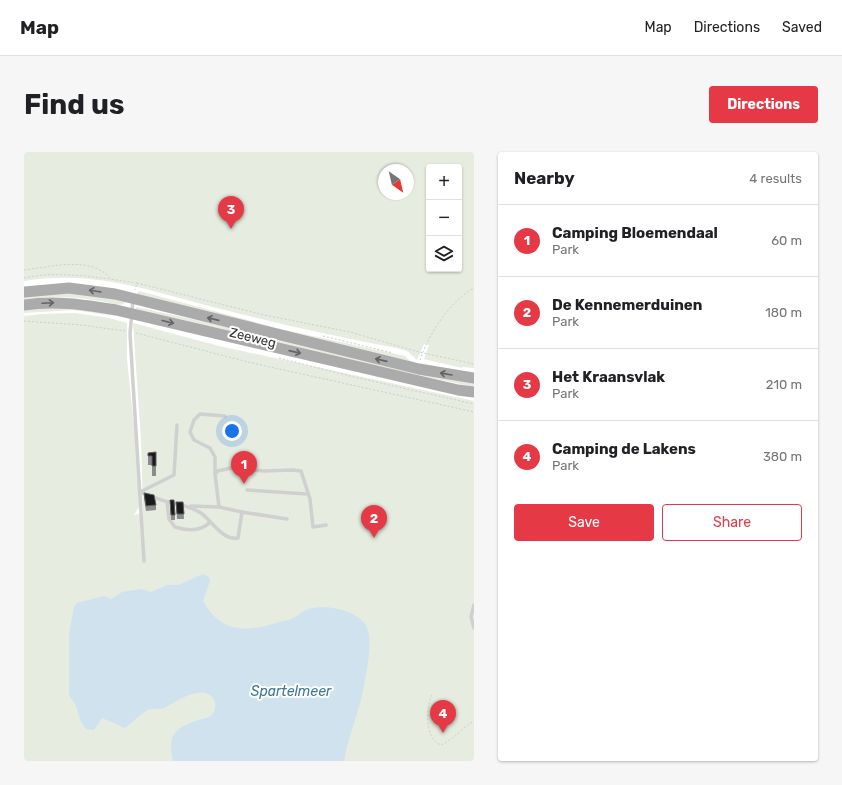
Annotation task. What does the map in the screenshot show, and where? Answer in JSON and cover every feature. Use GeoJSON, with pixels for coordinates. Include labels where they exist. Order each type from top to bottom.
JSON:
{"type":"FeatureCollection","features":[{"type":"Feature","properties":{"kind":"main road","name":"Zeeweg"},"geometry":{"type":"LineString","coordinates":[[24,292],[69,288],[134,294],[259,331],[418,369],[474,378]]}},
{"type":"Feature","properties":{"kind":"main road","name":"Zeeweg"},"geometry":{"type":"LineString","coordinates":[[24,305],[51,302],[73,303],[131,313],[458,390],[474,392]]}},
{"type":"Feature","properties":{"kind":"lane"},"geometry":{"type":"LineString","coordinates":[[134,294],[130,332],[144,561]]}},
{"type":"Feature","properties":{"kind":"lane"},"geometry":{"type":"LineString","coordinates":[[219,507],[215,474],[215,457],[210,448],[194,440],[190,432],[194,420],[200,414],[225,416]]}},
{"type":"Feature","properties":{"kind":"lane"},"geometry":{"type":"LineString","coordinates":[[140,492],[174,475],[177,425]]}},
{"type":"Feature","properties":{"kind":"lane"},"geometry":{"type":"LineString","coordinates":[[215,474],[218,471],[231,468],[264,471],[301,471],[307,494],[310,499],[313,527],[326,525]]}},
{"type":"Feature","properties":{"kind":"lane"},"geometry":{"type":"LineString","coordinates":[[247,490],[307,494]]}},
{"type":"Feature","properties":{"kind":"lane"},"geometry":{"type":"LineString","coordinates":[[140,492],[168,502],[190,506],[219,507],[287,519]]}},
{"type":"Feature","properties":{"kind":"lane"},"geometry":{"type":"LineString","coordinates":[[168,502],[169,519],[176,527],[195,530],[206,526],[210,522]]}},
{"type":"Feature","properties":{"kind":"lane"},"geometry":{"type":"LineString","coordinates":[[190,506],[228,538],[238,538],[242,512]]}},
{"type":"Feature","properties":{"kind":"lane"},"geometry":{"type":"LineString","coordinates":[[474,605],[471,618],[474,628]]}},
{"type":"Feature","properties":{"kind":"path"},"geometry":{"type":"LineString","coordinates":[[24,270],[81,264],[104,271],[111,279]]}},
{"type":"Feature","properties":{"kind":"path"},"geometry":{"type":"LineString","coordinates":[[24,278],[35,276],[68,276],[111,279],[136,283],[257,313],[350,332],[422,352],[474,364]]}},
{"type":"Feature","properties":{"kind":"path"},"geometry":{"type":"LineString","coordinates":[[134,294],[136,283]]}},
{"type":"Feature","properties":{"kind":"path"},"geometry":{"type":"LineString","coordinates":[[418,369],[422,352],[430,336],[453,306],[474,288]]}},
{"type":"Feature","properties":{"kind":"path"},"geometry":{"type":"LineString","coordinates":[[24,321],[81,325],[130,332],[252,363],[474,412]]}},
{"type":"Feature","properties":{"kind":"path","name":"Zeeweg"},"geometry":{"type":"LineString","coordinates":[[275,357],[358,378],[474,404]]}},
{"type":"Feature","properties":{"kind":"path"},"geometry":{"type":"LineString","coordinates":[[432,695],[428,702],[428,723],[429,730],[437,744],[441,745],[449,742],[462,728],[474,721]]}},
{"type":"Feature","properties":{"kind":"shaded area"},"geometry":{"type":"Polygon","coordinates":[[[24,152],[474,152],[474,368],[462,368],[424,359],[429,345],[424,344],[417,360],[407,351],[396,348],[286,325],[124,284],[76,278],[50,278],[24,281],[24,152]]]}},
{"type":"Feature","properties":{"kind":"shaded area"},"geometry":{"type":"Polygon","coordinates":[[[65,289],[125,301],[125,303],[120,305],[96,300],[60,297],[24,300],[24,293],[65,289]]]}},
{"type":"Feature","properties":{"kind":"shaded area"},"geometry":{"type":"Polygon","coordinates":[[[139,291],[281,329],[405,356],[411,362],[136,295],[139,291]]]}},
{"type":"Feature","properties":{"kind":"shaded area"},"geometry":{"type":"Polygon","coordinates":[[[57,304],[124,317],[74,310],[24,313],[24,307],[57,304]]]}},
{"type":"Feature","properties":{"kind":"shaded area"},"geometry":{"type":"Polygon","coordinates":[[[136,307],[474,380],[474,387],[210,330],[136,309],[136,307]]]}},
{"type":"Feature","properties":{"kind":"shaded area"},"geometry":{"type":"Polygon","coordinates":[[[75,313],[109,318],[127,323],[127,359],[142,502],[134,515],[143,513],[141,440],[133,323],[219,346],[474,401],[474,761],[24,761],[24,316],[75,313]]]}},
{"type":"Feature","properties":{"kind":"water","name":"Spartelmeer"},"geometry":{"type":"Polygon","coordinates":[[[203,574],[209,577],[210,581],[203,601],[217,619],[234,627],[244,629],[265,626],[291,619],[306,610],[322,607],[350,613],[358,617],[364,623],[368,630],[369,636],[368,665],[362,695],[344,761],[173,761],[171,744],[176,732],[186,725],[207,718],[214,712],[215,702],[211,696],[205,693],[191,694],[164,708],[148,710],[125,728],[102,718],[94,730],[86,729],[81,722],[76,706],[69,695],[69,634],[74,607],[77,603],[104,596],[111,599],[122,592],[141,589],[151,592],[167,585],[178,585],[203,574]]]}},
{"type":"Feature","properties":{"kind":"building"},"geometry":{"type":"Polygon","coordinates":[[[156,452],[156,466],[152,466],[152,456],[148,456],[148,453],[156,452]]]}},
{"type":"Feature","properties":{"kind":"building"},"geometry":{"type":"Polygon","coordinates":[[[144,493],[154,495],[156,505],[146,506],[144,493]]]}},
{"type":"Feature","properties":{"kind":"building"},"geometry":{"type":"Polygon","coordinates":[[[170,500],[174,500],[175,515],[171,515],[170,500]]]}},
{"type":"Feature","properties":{"kind":"building"},"geometry":{"type":"Polygon","coordinates":[[[176,502],[183,502],[184,514],[177,514],[176,502]]]}},
{"type":"Feature","properties":{"kind":"place","name":"Het Kraansvlak"},"geometry":{"type":"Point","coordinates":[231,229]}},
{"type":"Feature","properties":{"kind":"place","name":"Camping Bloemendaal"},"geometry":{"type":"Point","coordinates":[244,484]}},
{"type":"Feature","properties":{"kind":"place","name":"De Kennemerduinen"},"geometry":{"type":"Point","coordinates":[374,538]}},
{"type":"Feature","properties":{"kind":"place","name":"Camping de Lakens"},"geometry":{"type":"Point","coordinates":[443,733]}}]}
